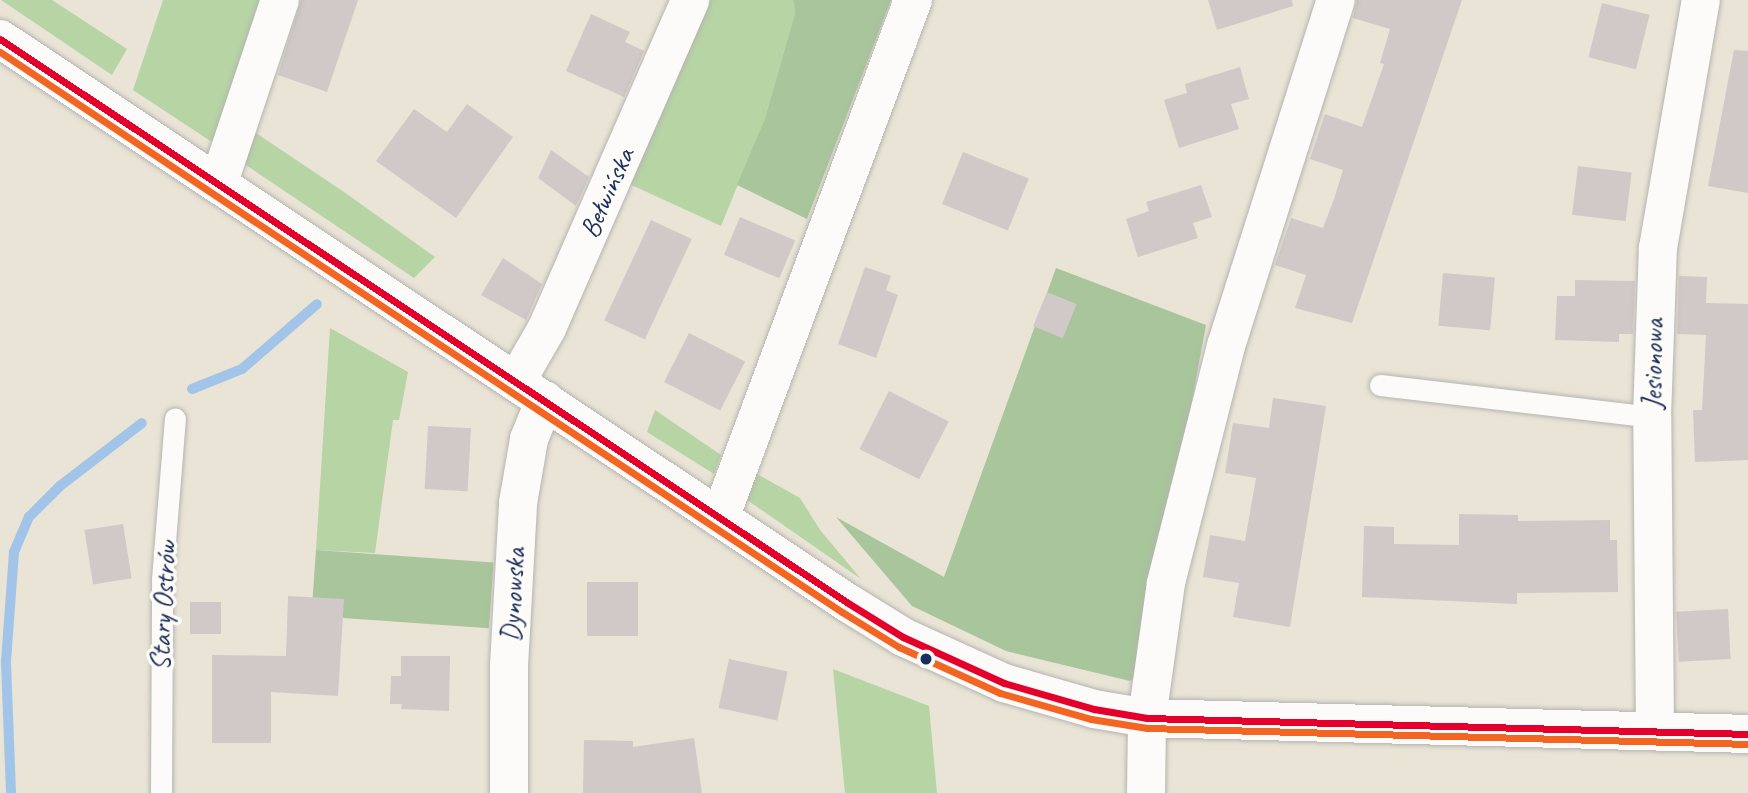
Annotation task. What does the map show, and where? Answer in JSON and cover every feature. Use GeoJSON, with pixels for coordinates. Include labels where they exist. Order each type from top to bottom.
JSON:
{"type":"FeatureCollection","features":[{"type":"Feature","properties":{"kind":"street"},"geometry":{"type":"LineString","coordinates":[[219,182],[280,0]]}},
{"type":"Feature","properties":{"kind":"street","name":"Bełwińska"},"geometry":{"type":"LineString","coordinates":[[530,391],[547,328],[690,0]]}},
{"type":"Feature","properties":{"kind":"street"},"geometry":{"type":"LineString","coordinates":[[720,518],[913,0]]}},
{"type":"Feature","properties":{"kind":"street"},"geometry":{"type":"LineString","coordinates":[[1146,793],[1147,718],[1166,583],[1226,346],[1336,0]]}},
{"type":"Feature","properties":{"kind":"street","name":"Jesionowa"},"geometry":{"type":"LineString","coordinates":[[1655,731],[1652,417],[1657,248],[1701,0]]}},
{"type":"Feature","properties":{"kind":"street"},"geometry":{"type":"LineString","coordinates":[[0,38],[883,625],[950,661],[1094,709],[1147,718],[1748,734]]}},
{"type":"Feature","properties":{"kind":"street","name":"Dynowska"},"geometry":{"type":"LineString","coordinates":[[509,793],[509,666],[518,503],[529,439],[530,391]]}},
{"type":"Feature","properties":{"kind":"lane"},"geometry":{"type":"LineString","coordinates":[[1380,385],[1652,417]]}},
{"type":"Feature","properties":{"kind":"lane","name":"Stary Ostrów"},"geometry":{"type":"LineString","coordinates":[[161,793],[162,579],[175,419]]}},
{"type":"Feature","properties":{"kind":"green space"},"geometry":{"type":"Polygon","coordinates":[[[1,0],[52,0],[127,49],[112,75],[1,0]]]}},
{"type":"Feature","properties":{"kind":"green space"},"geometry":{"type":"Polygon","coordinates":[[[163,0],[268,0],[212,142],[133,90],[163,0]]]}},
{"type":"Feature","properties":{"kind":"green space"},"geometry":{"type":"Polygon","coordinates":[[[701,0],[793,0],[795,13],[765,118],[721,226],[625,182],[701,0]]]}},
{"type":"Feature","properties":{"kind":"green space"},"geometry":{"type":"Polygon","coordinates":[[[793,0],[891,0],[807,219],[737,185],[765,118],[795,13],[793,0]]]}},
{"type":"Feature","properties":{"kind":"green space"},"geometry":{"type":"Polygon","coordinates":[[[247,127],[435,257],[414,278],[234,157],[247,127]]]}},
{"type":"Feature","properties":{"kind":"green space"},"geometry":{"type":"Polygon","coordinates":[[[1056,268],[1206,325],[1150,629],[1136,677],[1130,681],[1006,651],[912,606],[836,517],[944,577],[1056,268]]]}},
{"type":"Feature","properties":{"kind":"green space"},"geometry":{"type":"Polygon","coordinates":[[[330,328],[408,372],[399,420],[393,420],[375,553],[316,550],[330,328]]]}},
{"type":"Feature","properties":{"kind":"green space"},"geometry":{"type":"Polygon","coordinates":[[[655,410],[721,455],[714,474],[647,432],[655,410]]]}},
{"type":"Feature","properties":{"kind":"green space"},"geometry":{"type":"Polygon","coordinates":[[[748,469],[800,498],[820,530],[861,579],[737,493],[748,469]]]}},
{"type":"Feature","properties":{"kind":"green space"},"geometry":{"type":"Polygon","coordinates":[[[316,550],[494,562],[489,628],[311,616],[316,550]]]}},
{"type":"Feature","properties":{"kind":"green space"},"geometry":{"type":"Polygon","coordinates":[[[833,669],[929,706],[937,793],[845,793],[833,669]]]}},
{"type":"Feature","properties":{"kind":"building"},"geometry":{"type":"Polygon","coordinates":[[[301,0],[358,0],[327,92],[278,75],[301,0]]]}},
{"type":"Feature","properties":{"kind":"building"},"geometry":{"type":"Polygon","coordinates":[[[1208,0],[1292,0],[1293,6],[1217,30],[1208,0]]]}},
{"type":"Feature","properties":{"kind":"building"},"geometry":{"type":"Polygon","coordinates":[[[1357,0],[1462,0],[1352,323],[1295,308],[1306,275],[1275,265],[1291,218],[1323,228],[1334,199],[1343,170],[1310,159],[1325,114],[1362,127],[1384,64],[1380,63],[1390,29],[1353,18],[1357,0]]]}},
{"type":"Feature","properties":{"kind":"building"},"geometry":{"type":"Polygon","coordinates":[[[1602,3],[1650,15],[1636,69],[1588,57],[1602,3]]]}},
{"type":"Feature","properties":{"kind":"building"},"geometry":{"type":"Polygon","coordinates":[[[591,14],[630,32],[625,42],[644,51],[624,97],[566,71],[591,14]]]}},
{"type":"Feature","properties":{"kind":"building"},"geometry":{"type":"Polygon","coordinates":[[[1734,50],[1748,51],[1748,193],[1708,186],[1734,50]]]}},
{"type":"Feature","properties":{"kind":"building"},"geometry":{"type":"Polygon","coordinates":[[[1240,67],[1249,99],[1231,104],[1239,129],[1179,148],[1164,100],[1187,93],[1185,84],[1240,67]]]}},
{"type":"Feature","properties":{"kind":"building"},"geometry":{"type":"Polygon","coordinates":[[[467,104],[513,137],[456,218],[376,161],[414,109],[447,132],[467,104]]]}},
{"type":"Feature","properties":{"kind":"building"},"geometry":{"type":"Polygon","coordinates":[[[551,150],[589,177],[576,206],[538,178],[551,150]]]}},
{"type":"Feature","properties":{"kind":"building"},"geometry":{"type":"Polygon","coordinates":[[[963,152],[1029,179],[1008,231],[942,204],[963,152]]]}},
{"type":"Feature","properties":{"kind":"building"},"geometry":{"type":"Polygon","coordinates":[[[1578,166],[1632,173],[1626,221],[1572,215],[1578,166]]]}},
{"type":"Feature","properties":{"kind":"building"},"geometry":{"type":"Polygon","coordinates":[[[1201,185],[1212,217],[1193,223],[1198,238],[1138,257],[1126,219],[1149,211],[1146,202],[1201,185]]]}},
{"type":"Feature","properties":{"kind":"building"},"geometry":{"type":"Polygon","coordinates":[[[740,217],[795,240],[779,278],[724,255],[740,217]]]}},
{"type":"Feature","properties":{"kind":"building"},"geometry":{"type":"Polygon","coordinates":[[[651,220],[692,239],[645,340],[604,321],[651,220]]]}},
{"type":"Feature","properties":{"kind":"building"},"geometry":{"type":"Polygon","coordinates":[[[503,258],[542,284],[526,320],[481,295],[503,258]]]}},
{"type":"Feature","properties":{"kind":"building"},"geometry":{"type":"Polygon","coordinates":[[[865,267],[891,276],[886,290],[898,295],[876,358],[838,344],[865,267]]]}},
{"type":"Feature","properties":{"kind":"building"},"geometry":{"type":"Polygon","coordinates":[[[1443,273],[1495,278],[1490,330],[1438,326],[1443,273]]]}},
{"type":"Feature","properties":{"kind":"building"},"geometry":{"type":"Polygon","coordinates":[[[1679,276],[1707,277],[1706,303],[1748,304],[1748,460],[1695,462],[1693,410],[1702,410],[1706,335],[1677,334],[1679,276]]]}},
{"type":"Feature","properties":{"kind":"building"},"geometry":{"type":"Polygon","coordinates":[[[1575,280],[1635,281],[1633,334],[1619,334],[1619,342],[1555,340],[1557,296],[1575,296],[1575,280]]]}},
{"type":"Feature","properties":{"kind":"building"},"geometry":{"type":"Polygon","coordinates":[[[1047,292],[1077,304],[1063,338],[1033,326],[1047,292]]]}},
{"type":"Feature","properties":{"kind":"building"},"geometry":{"type":"Polygon","coordinates":[[[689,333],[745,362],[720,411],[664,382],[689,333]]]}},
{"type":"Feature","properties":{"kind":"building"},"geometry":{"type":"Polygon","coordinates":[[[889,391],[949,421],[919,479],[859,449],[889,391]]]}},
{"type":"Feature","properties":{"kind":"building"},"geometry":{"type":"Polygon","coordinates":[[[1273,398],[1326,406],[1290,627],[1233,617],[1239,583],[1203,577],[1210,535],[1245,541],[1256,478],[1225,473],[1233,423],[1269,428],[1273,398]]]}},
{"type":"Feature","properties":{"kind":"building"},"geometry":{"type":"Polygon","coordinates":[[[428,426],[471,428],[468,491],[425,489],[428,426]]]}},
{"type":"Feature","properties":{"kind":"building"},"geometry":{"type":"Polygon","coordinates":[[[1459,514],[1518,515],[1518,521],[1610,520],[1610,540],[1617,540],[1618,592],[1517,593],[1517,604],[1362,597],[1364,526],[1394,527],[1394,544],[1459,545],[1459,514]]]}},
{"type":"Feature","properties":{"kind":"building"},"geometry":{"type":"Polygon","coordinates":[[[123,524],[132,578],[93,584],[84,530],[123,524]]]}},
{"type":"Feature","properties":{"kind":"building"},"geometry":{"type":"Polygon","coordinates":[[[587,582],[638,582],[638,636],[587,636],[587,582]]]}},
{"type":"Feature","properties":{"kind":"building"},"geometry":{"type":"Polygon","coordinates":[[[288,596],[344,599],[338,696],[271,692],[271,743],[212,743],[212,655],[286,656],[288,596]]]}},
{"type":"Feature","properties":{"kind":"building"},"geometry":{"type":"Polygon","coordinates":[[[190,602],[221,602],[221,634],[190,634],[190,602]]]}},
{"type":"Feature","properties":{"kind":"building"},"geometry":{"type":"Polygon","coordinates":[[[1728,609],[1731,659],[1679,662],[1676,612],[1728,609]]]}},
{"type":"Feature","properties":{"kind":"building"},"geometry":{"type":"Polygon","coordinates":[[[401,656],[450,656],[449,711],[401,709],[402,704],[390,704],[391,676],[401,676],[401,656]]]}},
{"type":"Feature","properties":{"kind":"building"},"geometry":{"type":"Polygon","coordinates":[[[729,659],[788,671],[777,720],[719,708],[729,659]]]}},
{"type":"Feature","properties":{"kind":"building"},"geometry":{"type":"Polygon","coordinates":[[[694,738],[702,793],[583,793],[584,740],[633,741],[633,747],[694,738]]]}},
{"type":"Feature","properties":{"kind":"waterway"},"geometry":{"type":"LineString","coordinates":[[192,389],[242,369],[317,304]]}},
{"type":"Feature","properties":{"kind":"waterway"},"geometry":{"type":"LineString","coordinates":[[11,793],[6,661],[14,552],[29,517],[60,486],[142,423]]}},
{"type":"Feature","properties":{"kind":"transit line"},"geometry":{"type":"LineString","coordinates":[[0,39],[848,603],[903,637],[1004,683],[1094,709],[1147,718],[1748,734]]}},
{"type":"Feature","properties":{"kind":"transit line"},"geometry":{"type":"LineString","coordinates":[[0,52],[842,612],[899,647],[1000,693],[1091,719],[1147,728],[1748,744]]}}]}
